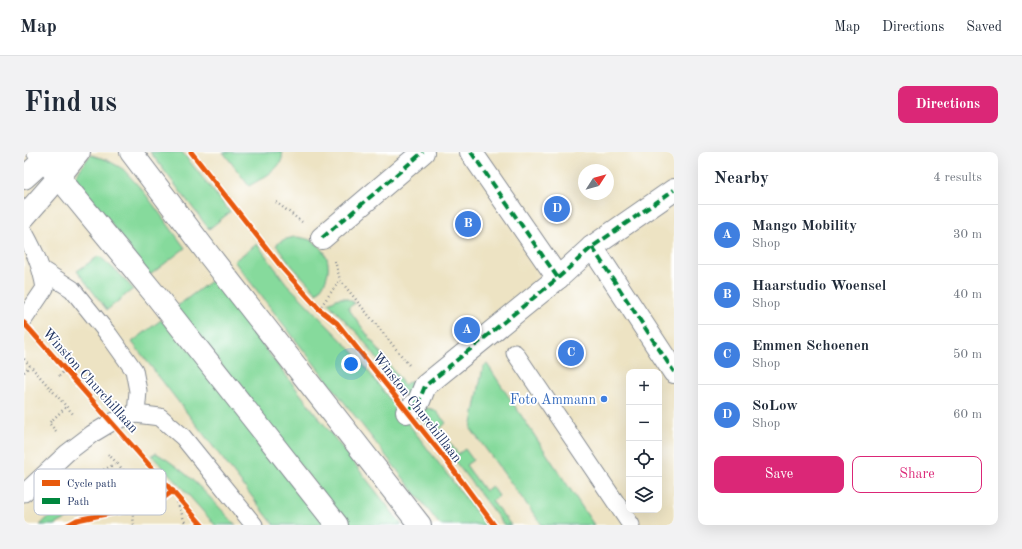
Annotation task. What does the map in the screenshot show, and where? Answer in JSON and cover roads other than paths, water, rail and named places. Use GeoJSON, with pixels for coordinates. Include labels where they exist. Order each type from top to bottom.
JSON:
{"type":"FeatureCollection","features":[{"type":"Feature","properties":{"kind":"main road"},"geometry":{"type":"LineString","coordinates":[[24,217],[79,152]]}},
{"type":"Feature","properties":{"kind":"main road"},"geometry":{"type":"LineString","coordinates":[[132,152],[210,255],[420,525]]}},
{"type":"Feature","properties":{"kind":"main road"},"geometry":{"type":"LineString","coordinates":[[322,238],[423,152]]}},
{"type":"Feature","properties":{"kind":"main road"},"geometry":{"type":"LineString","coordinates":[[471,152],[558,278]]}},
{"type":"Feature","properties":{"kind":"main road"},"geometry":{"type":"LineString","coordinates":[[24,178],[46,155],[59,177],[157,296],[337,525]]}},
{"type":"Feature","properties":{"kind":"main road"},"geometry":{"type":"LineString","coordinates":[[407,412],[419,401],[425,386],[558,278],[592,247],[674,190]]}},
{"type":"Feature","properties":{"kind":"main road"},"geometry":{"type":"LineString","coordinates":[[592,247],[674,372]]}},
{"type":"Feature","properties":{"kind":"lane"},"geometry":{"type":"LineString","coordinates":[[24,232],[35,252],[42,270],[45,288],[24,319]]}},
{"type":"Feature","properties":{"kind":"lane","name":"Winston Churchilllaan"},"geometry":{"type":"LineString","coordinates":[[42,270],[72,289],[109,335],[134,370],[138,391],[136,414],[160,417],[183,437],[254,525]]}},
{"type":"Feature","properties":{"kind":"lane"},"geometry":{"type":"LineString","coordinates":[[515,353],[631,525]]}},
{"type":"Feature","properties":{"kind":"lane"},"geometry":{"type":"LineString","coordinates":[[50,469],[67,453],[92,434],[112,422],[136,414]]}},
{"type":"Feature","properties":{"kind":"lane"},"geometry":{"type":"LineString","coordinates":[[24,493],[34,484]]}},
{"type":"Feature","properties":{"kind":"place","name":"SoLow"},"geometry":{"type":"Point","coordinates":[557,209]}},
{"type":"Feature","properties":{"kind":"place","name":"Haarstudio Woensel"},"geometry":{"type":"Point","coordinates":[468,224]}},
{"type":"Feature","properties":{"kind":"place","name":"Mango Mobility"},"geometry":{"type":"Point","coordinates":[467,330]}},
{"type":"Feature","properties":{"kind":"place","name":"Emmen Schoenen"},"geometry":{"type":"Point","coordinates":[571,353]}},
{"type":"Feature","properties":{"kind":"place","name":"Foto Ammann"},"geometry":{"type":"Point","coordinates":[604,399]}}]}
